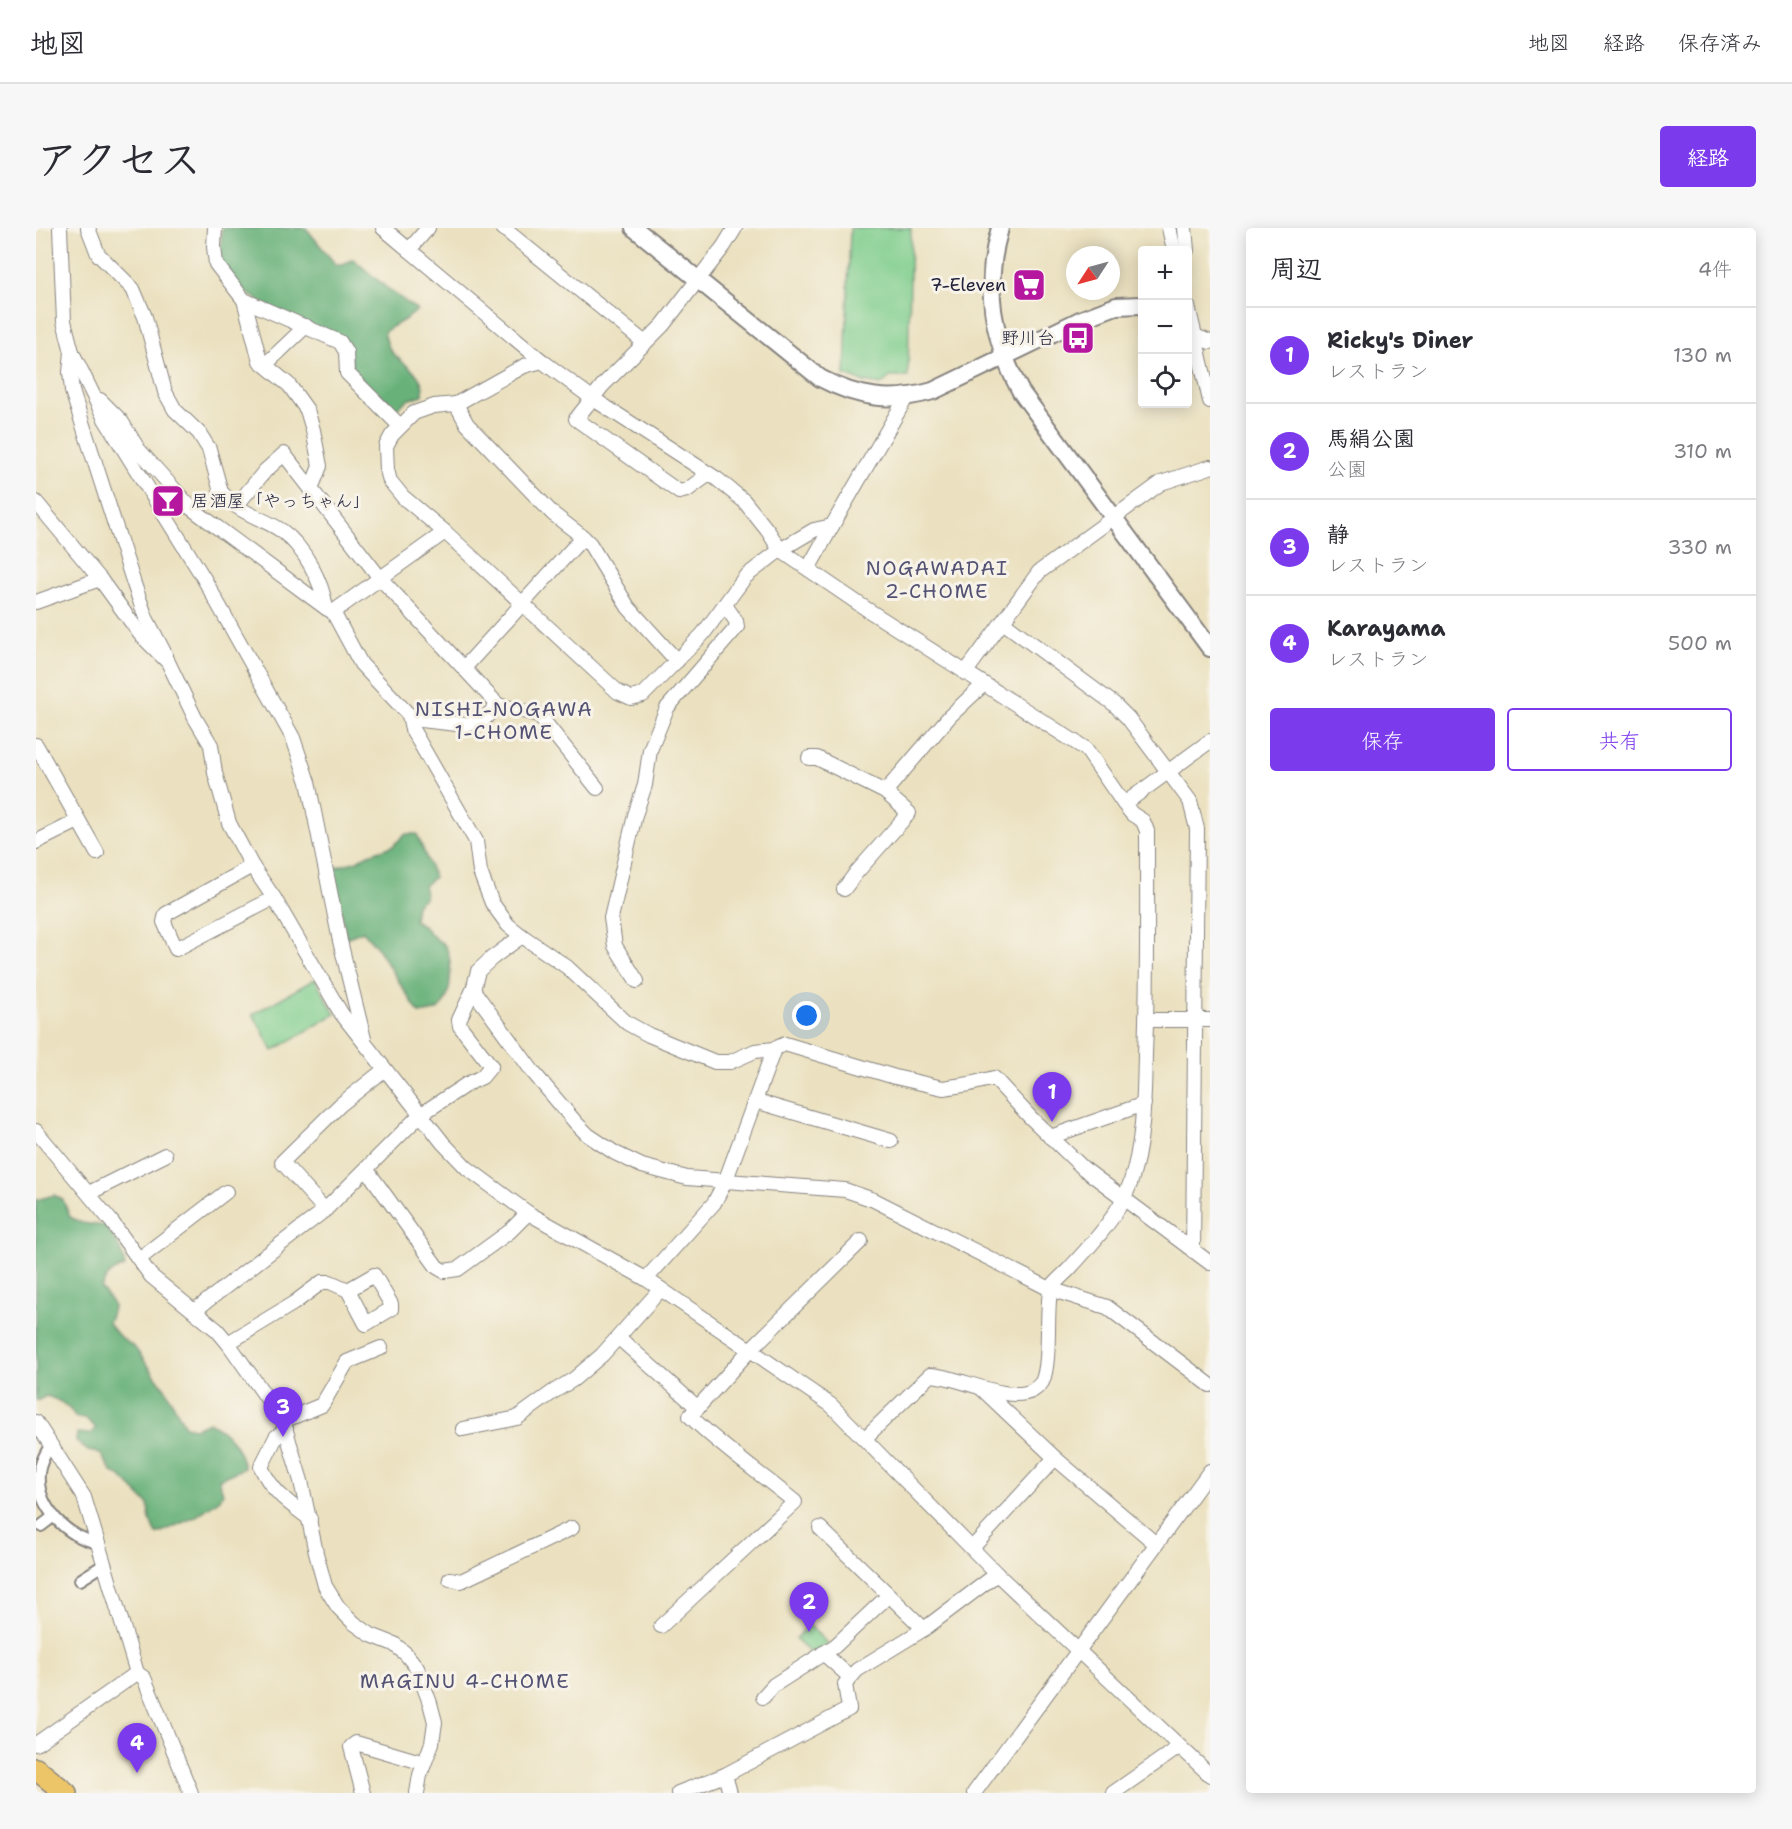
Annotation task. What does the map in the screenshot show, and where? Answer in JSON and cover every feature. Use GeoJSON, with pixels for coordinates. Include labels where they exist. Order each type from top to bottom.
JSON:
{"type":"FeatureCollection","features":[{"type":"Feature","properties":{"kind":"main road"},"geometry":{"type":"LineString","coordinates":[[36,1769],[66,1793]]}},
{"type":"Feature","properties":{"kind":"street"},"geometry":{"type":"LineString","coordinates":[[60,228],[64,321],[72,352],[105,419],[203,577],[293,738],[308,782],[340,941],[365,1045]]}},
{"type":"Feature","properties":{"kind":"street"},"geometry":{"type":"LineString","coordinates":[[88,228],[98,254],[133,289],[145,317],[165,392],[175,410],[199,433],[209,449],[221,492],[236,506],[281,530],[292,540],[305,558],[324,594],[329,610],[361,664],[409,715],[421,720],[466,725],[483,720],[498,705]]}},
{"type":"Feature","properties":{"kind":"street"},"geometry":{"type":"LineString","coordinates":[[215,228],[216,264],[244,300],[260,361],[289,385],[307,410],[320,466],[311,489]]}},
{"type":"Feature","properties":{"kind":"street"},"geometry":{"type":"LineString","coordinates":[[383,228],[542,361],[592,398],[709,474],[744,501],[780,549],[868,610],[1086,749],[1124,804],[1132,814],[1143,821],[1147,831],[1147,1020],[1144,1104],[1134,1171],[1124,1200],[1109,1223],[1050,1289],[1042,1382],[1031,1391],[1022,1393],[980,1388],[946,1376],[930,1375],[864,1439]]}},
{"type":"Feature","properties":{"kind":"street"},"geometry":{"type":"LineString","coordinates":[[409,250],[428,228]]}},
{"type":"Feature","properties":{"kind":"street"},"geometry":{"type":"LineString","coordinates":[[503,228],[645,343]]}},
{"type":"Feature","properties":{"kind":"street"},"geometry":{"type":"LineString","coordinates":[[634,228],[820,378],[839,388],[879,398],[906,398],[933,391],[1082,319],[1116,306],[1138,305]]}},
{"type":"Feature","properties":{"kind":"street"},"geometry":{"type":"LineString","coordinates":[[709,474],[687,490],[679,492],[576,419],[603,385],[663,325],[724,246],[735,228]]}},
{"type":"Feature","properties":{"kind":"street"},"geometry":{"type":"LineString","coordinates":[[1000,228],[990,284],[992,311],[1010,372],[1021,392],[1210,648]]}},
{"type":"Feature","properties":{"kind":"street"},"geometry":{"type":"LineString","coordinates":[[1169,228],[1173,246]]}},
{"type":"Feature","properties":{"kind":"street"},"geometry":{"type":"LineString","coordinates":[[1185,228],[1187,246]]}},
{"type":"Feature","properties":{"kind":"street"},"geometry":{"type":"LineString","coordinates":[[244,300],[340,342],[346,352],[347,373],[400,426]]}},
{"type":"Feature","properties":{"kind":"street"},"geometry":{"type":"LineString","coordinates":[[265,365],[306,326]]}},
{"type":"Feature","properties":{"kind":"street"},"geometry":{"type":"LineString","coordinates":[[1192,327],[1210,401]]}},
{"type":"Feature","properties":{"kind":"street"},"geometry":{"type":"LineString","coordinates":[[1194,336],[1210,342]]}},
{"type":"Feature","properties":{"kind":"street"},"geometry":{"type":"LineString","coordinates":[[72,352],[70,372],[72,391],[140,601],[195,718],[211,745],[215,773],[230,823],[252,866],[274,898],[341,1013],[384,1070],[443,1143],[467,1168],[528,1213],[646,1279],[831,1405],[997,1574],[1210,1775]]}},
{"type":"Feature","properties":{"kind":"street"},"geometry":{"type":"LineString","coordinates":[[542,361],[524,366],[456,404],[423,409],[414,413],[400,426],[386,447],[387,470],[390,481],[403,497],[445,532],[618,692],[631,698],[643,695],[703,634],[745,577],[780,549],[814,530],[832,526]]}},
{"type":"Feature","properties":{"kind":"street"},"geometry":{"type":"LineString","coordinates":[[93,394],[121,421],[138,449],[191,508],[329,610]]}},
{"type":"Feature","properties":{"kind":"street"},"geometry":{"type":"LineString","coordinates":[[808,569],[906,398]]}},
{"type":"Feature","properties":{"kind":"street"},"geometry":{"type":"LineString","coordinates":[[456,404],[467,424],[537,498],[590,544],[628,607],[676,661]]}},
{"type":"Feature","properties":{"kind":"street"},"geometry":{"type":"LineString","coordinates":[[236,506],[265,471],[284,454],[380,578],[498,705],[539,715],[597,788]]}},
{"type":"Feature","properties":{"kind":"street"},"geometry":{"type":"LineString","coordinates":[[965,673],[1039,572],[1161,483],[1210,467]]}},
{"type":"Feature","properties":{"kind":"street"},"geometry":{"type":"LineString","coordinates":[[36,502],[100,579],[140,634],[168,662]]}},
{"type":"Feature","properties":{"kind":"street"},"geometry":{"type":"LineString","coordinates":[[329,610],[380,578],[445,532]]}},
{"type":"Feature","properties":{"kind":"street"},"geometry":{"type":"LineString","coordinates":[[464,668],[583,537]]}},
{"type":"Feature","properties":{"kind":"street"},"geometry":{"type":"LineString","coordinates":[[36,602],[100,579]]}},
{"type":"Feature","properties":{"kind":"street"},"geometry":{"type":"LineString","coordinates":[[637,981],[615,946],[611,918],[635,815],[645,785],[650,750],[667,708],[737,627],[736,621],[725,605]]}},
{"type":"Feature","properties":{"kind":"street"},"geometry":{"type":"LineString","coordinates":[[1003,622],[1114,704],[1128,718],[1190,801],[1197,829],[1193,1251]]}},
{"type":"Feature","properties":{"kind":"street"},"geometry":{"type":"LineString","coordinates":[[885,792],[950,716],[983,685]]}},
{"type":"Feature","properties":{"kind":"street"},"geometry":{"type":"LineString","coordinates":[[409,715],[412,729],[476,841],[480,872],[492,903],[508,925],[567,967],[627,1023],[715,1062],[730,1062],[755,1051],[774,1050],[785,1044],[895,1077],[943,1088],[994,1078],[1083,1168],[1210,1263]]}},
{"type":"Feature","properties":{"kind":"street"},"geometry":{"type":"LineString","coordinates":[[1124,804],[1210,741]]}},
{"type":"Feature","properties":{"kind":"street"},"geometry":{"type":"LineString","coordinates":[[36,745],[40,762],[97,853]]}},
{"type":"Feature","properties":{"kind":"street"},"geometry":{"type":"LineString","coordinates":[[809,758],[817,758],[885,792],[909,813],[844,889]]}},
{"type":"Feature","properties":{"kind":"street"},"geometry":{"type":"LineString","coordinates":[[36,842],[78,821]]}},
{"type":"Feature","properties":{"kind":"street"},"geometry":{"type":"LineString","coordinates":[[252,866],[166,915],[164,922],[176,949],[274,898]]}},
{"type":"Feature","properties":{"kind":"street"},"geometry":{"type":"LineString","coordinates":[[194,1311],[325,1210],[420,1115],[466,1084],[482,1077],[491,1066],[460,1026],[459,1020],[473,990],[478,971],[522,936]]}},
{"type":"Feature","properties":{"kind":"street"},"geometry":{"type":"LineString","coordinates":[[473,990],[533,1072],[588,1135],[615,1153],[642,1166],[687,1178],[845,1190],[874,1200],[1050,1289],[1107,1307],[1210,1385]]}},
{"type":"Feature","properties":{"kind":"street"},"geometry":{"type":"LineString","coordinates":[[1147,1020],[1210,1020]]}},
{"type":"Feature","properties":{"kind":"street"},"geometry":{"type":"LineString","coordinates":[[646,1279],[714,1203],[725,1182],[774,1050]]}},
{"type":"Feature","properties":{"kind":"street"},"geometry":{"type":"LineString","coordinates":[[325,1210],[282,1162],[340,1105],[384,1070]]}},
{"type":"Feature","properties":{"kind":"street"},"geometry":{"type":"LineString","coordinates":[[755,1101],[891,1141]]}},
{"type":"Feature","properties":{"kind":"street"},"geometry":{"type":"LineString","coordinates":[[1050,1137],[1144,1104]]}},
{"type":"Feature","properties":{"kind":"street"},"geometry":{"type":"LineString","coordinates":[[36,1131],[89,1192],[151,1276],[217,1330],[285,1425],[325,1586],[338,1607],[354,1623],[371,1635],[394,1644],[417,1668],[435,1722],[432,1743],[420,1775],[417,1793]]}},
{"type":"Feature","properties":{"kind":"street"},"geometry":{"type":"LineString","coordinates":[[89,1192],[165,1155]]}},
{"type":"Feature","properties":{"kind":"street"},"geometry":{"type":"LineString","coordinates":[[367,1170],[437,1267],[444,1271],[458,1269],[510,1232],[528,1213]]}},
{"type":"Feature","properties":{"kind":"street"},"geometry":{"type":"LineString","coordinates":[[140,1259],[226,1192]]}},
{"type":"Feature","properties":{"kind":"street"},"geometry":{"type":"LineString","coordinates":[[660,1626],[795,1502],[713,1439],[690,1416],[750,1350],[861,1241]]}},
{"type":"Feature","properties":{"kind":"street"},"geometry":{"type":"LineString","coordinates":[[228,1343],[294,1303],[322,1282],[330,1282],[348,1290]]}},
{"type":"Feature","properties":{"kind":"street"},"geometry":{"type":"LineString","coordinates":[[463,1429],[517,1418],[574,1379],[603,1355],[661,1289]]}},
{"type":"Feature","properties":{"kind":"street"},"geometry":{"type":"LineString","coordinates":[[619,1338],[698,1408]]}},
{"type":"Feature","properties":{"kind":"street"},"geometry":{"type":"LineString","coordinates":[[310,1519],[287,1502],[268,1483],[261,1467],[276,1437],[285,1425],[322,1405],[347,1362],[381,1348]]}},
{"type":"Feature","properties":{"kind":"street"},"geometry":{"type":"LineString","coordinates":[[980,1388],[1055,1458],[1156,1544]]}},
{"type":"Feature","properties":{"kind":"street"},"geometry":{"type":"LineString","coordinates":[[36,1422],[84,1497],[137,1673],[144,1678],[191,1793]]}},
{"type":"Feature","properties":{"kind":"street"},"geometry":{"type":"LineString","coordinates":[[50,1446],[39,1470],[39,1483],[45,1501],[54,1516],[74,1534],[86,1541],[98,1544]]}},
{"type":"Feature","properties":{"kind":"street"},"geometry":{"type":"LineString","coordinates":[[972,1548],[1055,1458]]}},
{"type":"Feature","properties":{"kind":"street"},"geometry":{"type":"LineString","coordinates":[[974,1793],[1210,1471]]}},
{"type":"Feature","properties":{"kind":"street"},"geometry":{"type":"LineString","coordinates":[[41,1527],[54,1516]]}},
{"type":"Feature","properties":{"kind":"street"},"geometry":{"type":"LineString","coordinates":[[450,1579],[461,1581],[572,1528]]}},
{"type":"Feature","properties":{"kind":"street"},"geometry":{"type":"LineString","coordinates":[[820,1528],[924,1629]]}},
{"type":"Feature","properties":{"kind":"street"},"geometry":{"type":"LineString","coordinates":[[80,1580],[105,1564]]}},
{"type":"Feature","properties":{"kind":"street"},"geometry":{"type":"LineString","coordinates":[[678,1793],[725,1775],[849,1709],[845,1684],[856,1670],[924,1629],[997,1574]]}},
{"type":"Feature","properties":{"kind":"street"},"geometry":{"type":"LineString","coordinates":[[763,1697],[774,1685],[835,1646],[889,1595]]}},
{"type":"Feature","properties":{"kind":"street"},"geometry":{"type":"LineString","coordinates":[[823,1653],[850,1677]]}},
{"type":"Feature","properties":{"kind":"street"},"geometry":{"type":"LineString","coordinates":[[36,1744],[137,1673]]}},
{"type":"Feature","properties":{"kind":"street"},"geometry":{"type":"LineString","coordinates":[[363,1793],[351,1747],[356,1743],[424,1763]]}},
{"type":"Feature","properties":{"kind":"street"},"geometry":{"type":"LineString","coordinates":[[1113,1793],[1179,1747]]}},
{"type":"Feature","properties":{"kind":"street"},"geometry":{"type":"LineString","coordinates":[[725,1775],[730,1793]]}},
{"type":"Feature","properties":{"kind":"green space"},"geometry":{"type":"Polygon","coordinates":[[[222,228],[306,228],[336,265],[342,265],[353,259],[417,310],[410,317],[384,332],[391,351],[413,370],[421,381],[423,395],[407,400],[398,408],[391,407],[354,372],[347,341],[298,321],[245,292],[233,281],[222,265],[222,228]]]}},
{"type":"Feature","properties":{"kind":"green space"},"geometry":{"type":"Polygon","coordinates":[[[850,228],[911,228],[908,377],[890,377],[881,385],[845,375],[850,228]]]}},
{"type":"Feature","properties":{"kind":"green space"},"geometry":{"type":"Polygon","coordinates":[[[405,834],[417,834],[434,877],[424,886],[425,897],[416,905],[414,920],[422,924],[445,946],[450,962],[449,990],[446,998],[437,1010],[428,1013],[419,1013],[375,945],[363,931],[346,938],[333,871],[337,867],[393,846],[405,834]]]}},
{"type":"Feature","properties":{"kind":"green space"},"geometry":{"type":"Polygon","coordinates":[[[315,979],[335,1014],[273,1051],[253,1014],[315,979]]]}},
{"type":"Feature","properties":{"kind":"green space"},"geometry":{"type":"Polygon","coordinates":[[[54,1195],[63,1200],[70,1217],[82,1223],[105,1226],[120,1250],[125,1267],[110,1274],[101,1289],[113,1304],[108,1323],[119,1336],[135,1348],[166,1390],[185,1426],[195,1428],[209,1422],[227,1435],[240,1453],[244,1468],[219,1479],[223,1493],[220,1499],[195,1517],[157,1534],[150,1521],[148,1504],[120,1476],[112,1472],[100,1453],[88,1451],[76,1441],[77,1433],[90,1434],[96,1428],[85,1418],[76,1417],[59,1401],[46,1396],[37,1401],[36,1398],[36,1200],[54,1195]]]}},
{"type":"Feature","properties":{"kind":"green space"},"geometry":{"type":"Polygon","coordinates":[[[809,1625],[828,1644],[820,1650],[809,1652],[795,1639],[809,1625]]]}},
{"type":"Feature","properties":{"kind":"place","name":"7-Eleven"},"geometry":{"type":"Point","coordinates":[1029,285]}},
{"type":"Feature","properties":{"kind":"place","name":"野川台"},"geometry":{"type":"Point","coordinates":[1078,338]}},
{"type":"Feature","properties":{"kind":"place","name":"居酒屋「やっちゃん」"},"geometry":{"type":"Point","coordinates":[168,501]}},
{"type":"Feature","properties":{"kind":"place","name":"Ricky's Diner"},"geometry":{"type":"Point","coordinates":[1052,1122]}},
{"type":"Feature","properties":{"kind":"place","name":"静"},"geometry":{"type":"Point","coordinates":[283,1437]}},
{"type":"Feature","properties":{"kind":"place","name":"馬絹公園"},"geometry":{"type":"Point","coordinates":[809,1632]}},
{"type":"Feature","properties":{"kind":"place","name":"Karayama"},"geometry":{"type":"Point","coordinates":[137,1773]}},
{"type":"Feature","properties":{"kind":"district","name":"NOGAWADAI 2-CHOME"},"geometry":{"type":"Point","coordinates":[937,580]}},
{"type":"Feature","properties":{"kind":"district","name":"NISHI-NOGAWA 1-CHOME"},"geometry":{"type":"Point","coordinates":[504,720]}},
{"type":"Feature","properties":{"kind":"district","name":"MAGINU 4-CHOME"},"geometry":{"type":"Point","coordinates":[465,1681]}}]}
